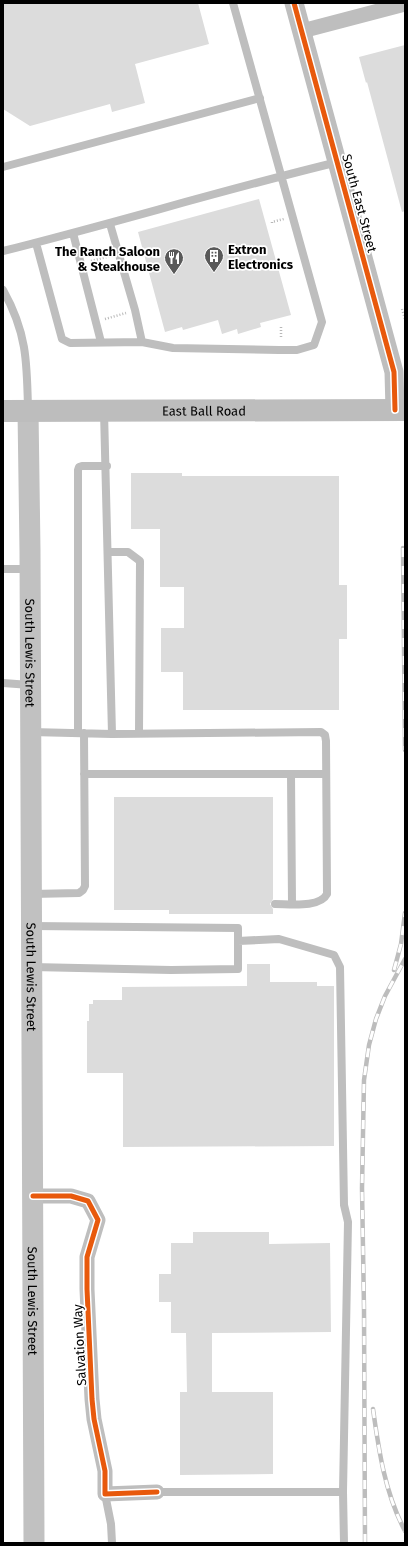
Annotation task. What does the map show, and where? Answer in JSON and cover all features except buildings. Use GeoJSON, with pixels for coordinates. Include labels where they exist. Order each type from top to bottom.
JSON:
{"type":"FeatureCollection","features":[{"type":"Feature","properties":{"kind":"main road","name":"East Ball Road"},"geometry":{"type":"LineString","coordinates":[[3,411],[400,410]]}},
{"type":"Feature","properties":{"kind":"main road","name":"South Lewis Street"},"geometry":{"type":"LineString","coordinates":[[28,411],[31,732],[34,1543]]}},
{"type":"Feature","properties":{"kind":"street","name":"South East Street"},"geometry":{"type":"LineString","coordinates":[[294,3],[394,372],[400,410]]}},
{"type":"Feature","properties":{"kind":"street"},"geometry":{"type":"LineString","coordinates":[[302,31],[405,4]]}},
{"type":"Feature","properties":{"kind":"street","name":"Salvation Way"},"geometry":{"type":"LineString","coordinates":[[33,1196],[71,1196],[88,1200],[98,1220],[87,1257],[87,1289],[92,1399],[94,1419],[105,1471],[105,1494]]}},
{"type":"Feature","properties":{"kind":"street"},"geometry":{"type":"LineString","coordinates":[[105,1494],[157,1492]]}},
{"type":"Feature","properties":{"kind":"lane"},"geometry":{"type":"LineString","coordinates":[[36,243],[62,339],[70,343],[142,342],[173,348],[279,350],[297,350],[314,345],[322,322],[233,3]]}},
{"type":"Feature","properties":{"kind":"lane"},"geometry":{"type":"LineString","coordinates":[[3,166],[260,98]]}},
{"type":"Feature","properties":{"kind":"lane"},"geometry":{"type":"LineString","coordinates":[[3,251],[110,224],[338,162]]}},
{"type":"Feature","properties":{"kind":"lane"},"geometry":{"type":"LineString","coordinates":[[110,224],[135,310],[142,342]]}},
{"type":"Feature","properties":{"kind":"lane"},"geometry":{"type":"LineString","coordinates":[[73,233],[101,342]]}},
{"type":"Feature","properties":{"kind":"lane"},"geometry":{"type":"LineString","coordinates":[[3,290],[19,324],[24,343],[28,366],[28,411]]}},
{"type":"Feature","properties":{"kind":"lane"},"geometry":{"type":"LineString","coordinates":[[104,411],[107,466],[112,734]]}},
{"type":"Feature","properties":{"kind":"lane"},"geometry":{"type":"LineString","coordinates":[[31,894],[79,893],[85,886],[84,774],[81,733],[78,470],[82,466],[107,466]]}},
{"type":"Feature","properties":{"kind":"lane"},"geometry":{"type":"LineString","coordinates":[[108,552],[128,552],[140,562],[139,733]]}},
{"type":"Feature","properties":{"kind":"lane"},"geometry":{"type":"LineString","coordinates":[[3,568],[30,569]]}},
{"type":"Feature","properties":{"kind":"lane"},"geometry":{"type":"LineString","coordinates":[[3,683],[30,685]]}},
{"type":"Feature","properties":{"kind":"lane"},"geometry":{"type":"LineString","coordinates":[[31,732],[112,734],[321,732],[325,735],[326,742],[327,894],[322,900],[314,903],[275,904]]}},
{"type":"Feature","properties":{"kind":"lane"},"geometry":{"type":"LineString","coordinates":[[84,774],[326,774]]}},
{"type":"Feature","properties":{"kind":"lane"},"geometry":{"type":"LineString","coordinates":[[291,774],[292,904]]}},
{"type":"Feature","properties":{"kind":"lane"},"geometry":{"type":"LineString","coordinates":[[31,926],[238,928],[238,969],[171,970],[32,967]]}},
{"type":"Feature","properties":{"kind":"lane"},"geometry":{"type":"LineString","coordinates":[[238,941],[279,939],[334,955],[340,967],[344,1205],[348,1222],[343,1492],[344,1543]]}},
{"type":"Feature","properties":{"kind":"lane"},"geometry":{"type":"LineString","coordinates":[[157,1492],[343,1492]]}},
{"type":"Feature","properties":{"kind":"lane"},"geometry":{"type":"LineString","coordinates":[[105,1494],[111,1524],[112,1543]]}},
{"type":"Feature","properties":{"kind":"path"},"geometry":{"type":"LineString","coordinates":[[272,223],[284,218]]}},
{"type":"Feature","properties":{"kind":"path"},"geometry":{"type":"LineString","coordinates":[[88,262],[110,256]]}},
{"type":"Feature","properties":{"kind":"path"},"geometry":{"type":"LineString","coordinates":[[402,308],[405,319]]}},
{"type":"Feature","properties":{"kind":"path"},"geometry":{"type":"LineString","coordinates":[[104,319],[126,313]]}},
{"type":"Feature","properties":{"kind":"path"},"geometry":{"type":"LineString","coordinates":[[281,326],[281,338]]}},
{"type":"Feature","properties":{"kind":"railway"},"geometry":{"type":"LineString","coordinates":[[403,548],[405,750]]}},
{"type":"Feature","properties":{"kind":"railway"},"geometry":{"type":"LineString","coordinates":[[394,970],[401,944],[405,913]]}},
{"type":"Feature","properties":{"kind":"railway"},"geometry":{"type":"LineString","coordinates":[[365,1543],[362,1188],[364,1080],[369,1045],[376,1019],[385,996],[405,959]]}},
{"type":"Feature","properties":{"kind":"railway"},"geometry":{"type":"LineString","coordinates":[[373,1409],[384,1472],[392,1502],[405,1531]]}},
{"type":"Feature","properties":{"kind":"cycle path"},"geometry":{"type":"LineString","coordinates":[[294,3],[394,372],[395,410]]}},
{"type":"Feature","properties":{"kind":"cycle path"},"geometry":{"type":"LineString","coordinates":[[33,1196],[71,1196],[88,1201],[98,1220],[87,1257],[87,1289],[92,1399],[94,1419],[105,1471],[105,1494],[157,1492]]}},
{"type":"Feature","properties":{"kind":"place","name":"Extron Electronics"},"geometry":{"type":"Point","coordinates":[214,273]}},
{"type":"Feature","properties":{"kind":"place","name":"The Ranch Saloon & Steakhouse"},"geometry":{"type":"Point","coordinates":[174,275]}}]}
